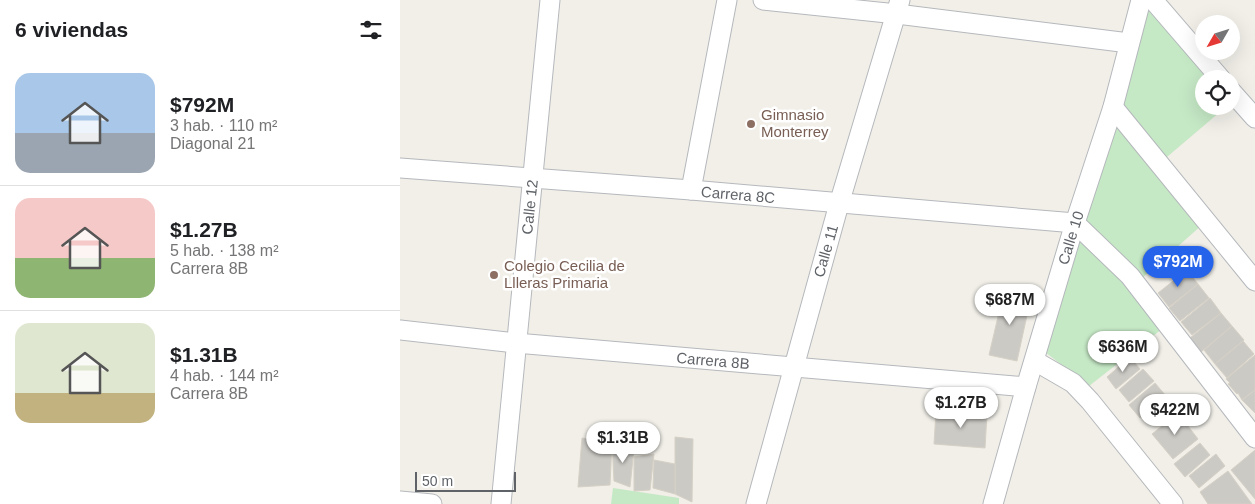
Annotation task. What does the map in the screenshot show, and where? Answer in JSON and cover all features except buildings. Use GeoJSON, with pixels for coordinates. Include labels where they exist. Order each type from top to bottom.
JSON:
{"type":"FeatureCollection","features":[{"type":"Feature","properties":{"kind":"street","name":"Calle 12"},"geometry":{"type":"LineString","coordinates":[[501,504],[550,0]]}},
{"type":"Feature","properties":{"kind":"street"},"geometry":{"type":"LineString","coordinates":[[691,190],[727,0]]}},
{"type":"Feature","properties":{"kind":"street"},"geometry":{"type":"LineString","coordinates":[[763,0],[898,7],[1129,43]]}},
{"type":"Feature","properties":{"kind":"street","name":"Calle 10"},"geometry":{"type":"LineString","coordinates":[[993,504],[1075,224],[1113,107],[1141,0]]}},
{"type":"Feature","properties":{"kind":"street"},"geometry":{"type":"LineString","coordinates":[[1152,0],[1213,70]]}},
{"type":"Feature","properties":{"kind":"street","name":"Calle 11"},"geometry":{"type":"LineString","coordinates":[[756,504],[839,204],[898,7]]}},
{"type":"Feature","properties":{"kind":"street"},"geometry":{"type":"LineString","coordinates":[[1240,101],[1255,118]]}},
{"type":"Feature","properties":{"kind":"street"},"geometry":{"type":"LineString","coordinates":[[1113,107],[1255,281]]}},
{"type":"Feature","properties":{"kind":"street","name":"Carrera 8C"},"geometry":{"type":"LineString","coordinates":[[400,168],[691,190],[1075,224]]}},
{"type":"Feature","properties":{"kind":"street"},"geometry":{"type":"LineString","coordinates":[[1075,224],[1130,276],[1255,438]]}},
{"type":"Feature","properties":{"kind":"street","name":"Carrera 8B"},"geometry":{"type":"LineString","coordinates":[[400,330],[516,343],[1026,387]]}},
{"type":"Feature","properties":{"kind":"street"},"geometry":{"type":"LineString","coordinates":[[1035,362],[1073,384],[1090,401],[1173,504]]}},
{"type":"Feature","properties":{"kind":"street"},"geometry":{"type":"LineString","coordinates":[[400,501],[432,504]]}},
{"type":"Feature","properties":{"kind":"green space"},"geometry":{"type":"Polygon","coordinates":[[[1144,0],[1205,70],[1195,70],[1195,115],[1216,115],[1161,162],[1116,107],[1144,0]]]}},
{"type":"Feature","properties":{"kind":"green space"},"geometry":{"type":"Polygon","coordinates":[[[1115,120],[1203,224],[1131,288],[1162,329],[1089,386],[1045,352],[1115,120]]]}},
{"type":"Feature","properties":{"kind":"green space"},"geometry":{"type":"Polygon","coordinates":[[[613,488],[679,498],[679,504],[611,504],[613,488]]]}},
{"type":"Feature","properties":{"kind":"place","name":"Gimnasio Monterrey"},"geometry":{"type":"Point","coordinates":[751,124]}},
{"type":"Feature","properties":{"kind":"place","name":"Colegio Cecilia de Llleras Primaria"},"geometry":{"type":"Point","coordinates":[494,275]}}]}
